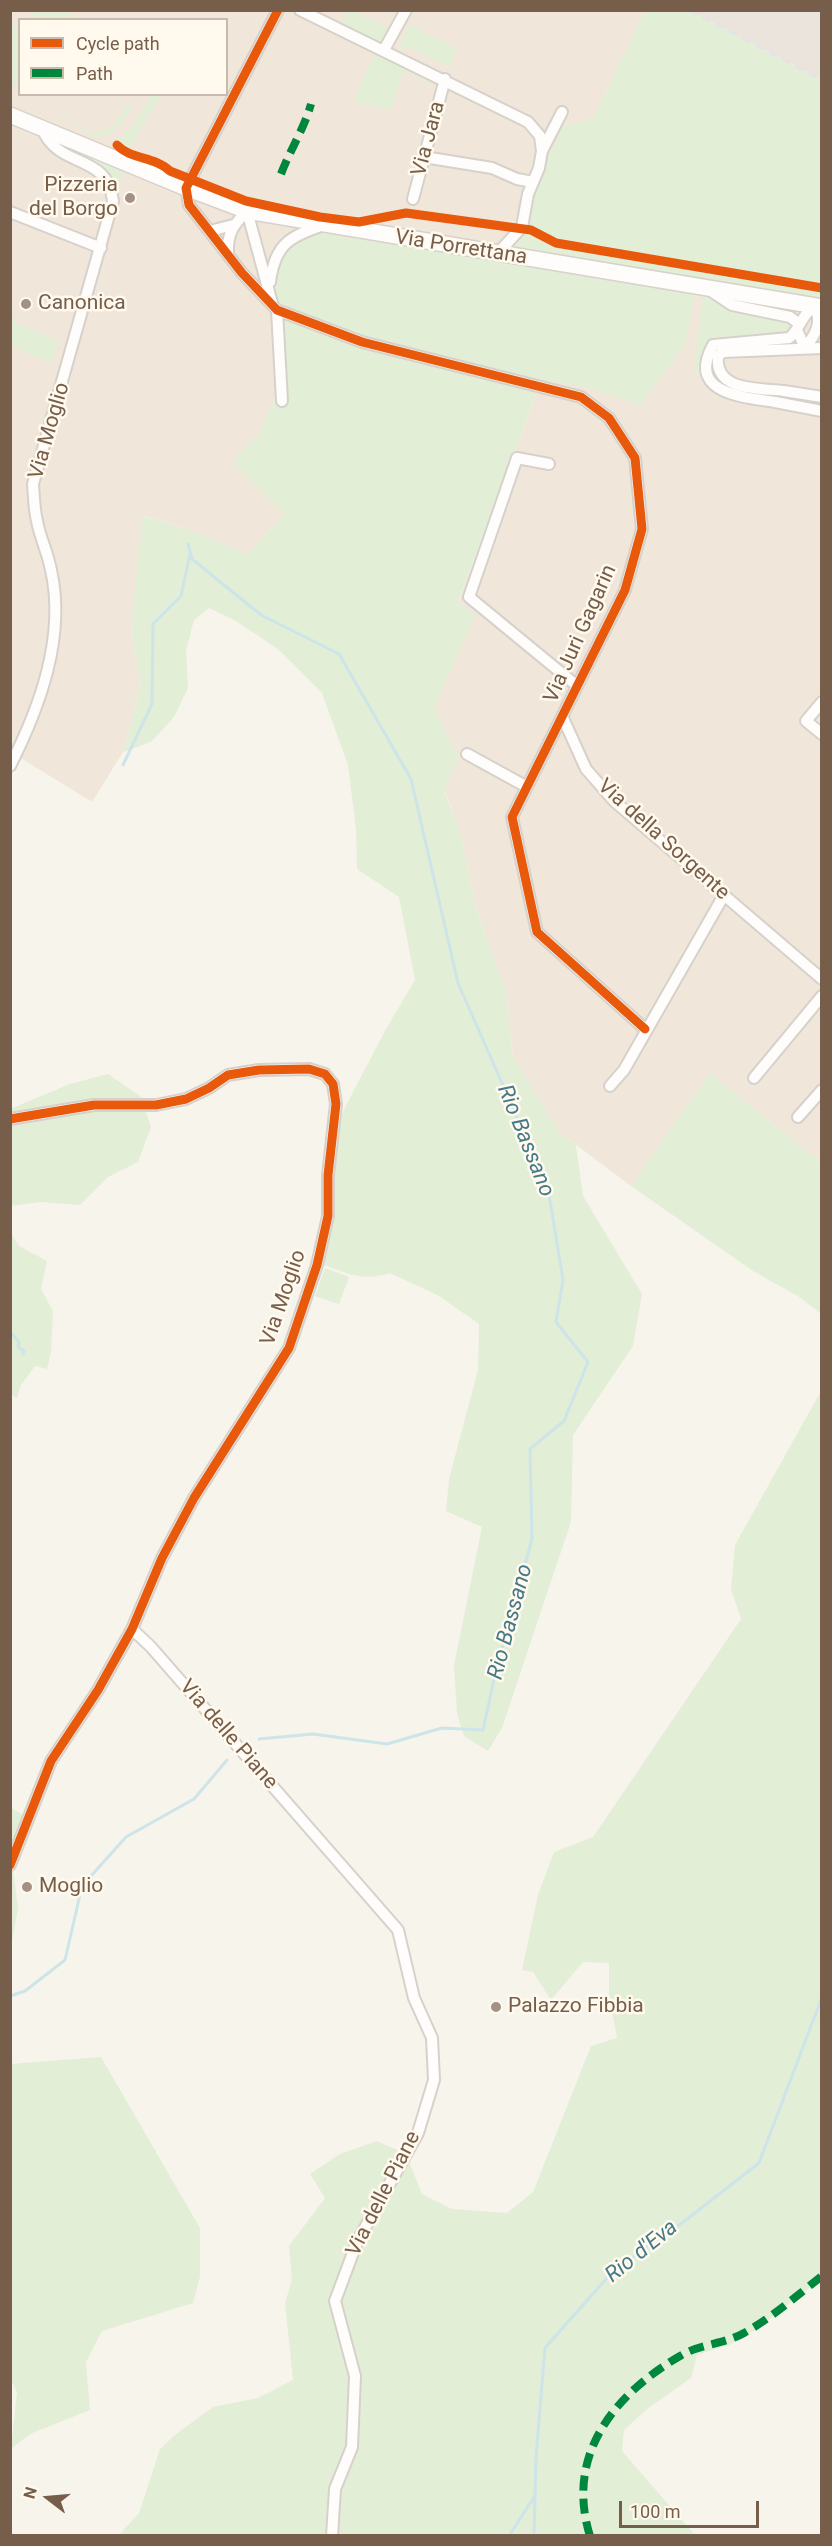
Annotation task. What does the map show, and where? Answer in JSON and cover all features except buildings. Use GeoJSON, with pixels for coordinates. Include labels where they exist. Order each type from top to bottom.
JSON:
{"type":"FeatureCollection","features":[{"type":"Feature","properties":{"kind":"main road","name":"Via Porrettana"},"geometry":{"type":"LineString","coordinates":[[10,114],[186,188],[247,210],[324,225],[818,307]]}},
{"type":"Feature","properties":{"kind":"street"},"geometry":{"type":"LineString","coordinates":[[186,188],[278,10]]}},
{"type":"Feature","properties":{"kind":"street","name":"Via Jara"},"geometry":{"type":"LineString","coordinates":[[300,10],[445,79],[528,122],[540,136],[542,151]]}},
{"type":"Feature","properties":{"kind":"street"},"geometry":{"type":"LineString","coordinates":[[384,50],[406,10]]}},
{"type":"Feature","properties":{"kind":"street","name":"Via Jara"},"geometry":{"type":"LineString","coordinates":[[413,199],[445,79]]}},
{"type":"Feature","properties":{"kind":"street"},"geometry":{"type":"LineString","coordinates":[[498,253],[522,227],[542,151],[562,112]]}},
{"type":"Feature","properties":{"kind":"street","name":"Via Moglio"},"geometry":{"type":"LineString","coordinates":[[10,766],[31,725],[46,679],[56,620],[52,571],[36,521],[33,484],[101,248],[112,201],[111,185],[104,174],[54,147],[46,139],[42,128]]}},
{"type":"Feature","properties":{"kind":"street"},"geometry":{"type":"LineString","coordinates":[[424,157],[492,168],[517,179],[533,182]]}},
{"type":"Feature","properties":{"kind":"street","name":"Via Juri Gagarin"},"geometry":{"type":"LineString","coordinates":[[186,188],[189,206],[242,273],[275,308],[333,334],[441,363],[568,392],[594,405],[609,418],[635,458],[642,529],[625,590],[512,818],[537,932],[645,1029]]}},
{"type":"Feature","properties":{"kind":"street"},"geometry":{"type":"LineString","coordinates":[[228,255],[228,239],[233,225],[247,210]]}},
{"type":"Feature","properties":{"kind":"street"},"geometry":{"type":"LineString","coordinates":[[247,210],[275,308],[282,401]]}},
{"type":"Feature","properties":{"kind":"street"},"geometry":{"type":"LineString","coordinates":[[10,212],[101,248]]}},
{"type":"Feature","properties":{"kind":"street"},"geometry":{"type":"LineString","coordinates":[[210,231],[233,225]]}},
{"type":"Feature","properties":{"kind":"street"},"geometry":{"type":"LineString","coordinates":[[269,288],[271,271],[281,247],[297,234],[324,225]]}},
{"type":"Feature","properties":{"kind":"street"},"geometry":{"type":"LineString","coordinates":[[706,288],[732,305],[790,317],[798,327],[805,348]]}},
{"type":"Feature","properties":{"kind":"street"},"geometry":{"type":"LineString","coordinates":[[805,348],[820,328],[818,307],[803,314],[798,327],[789,338],[713,345],[706,358],[708,373],[716,386],[731,396],[822,411]]}},
{"type":"Feature","properties":{"kind":"street"},"geometry":{"type":"LineString","coordinates":[[822,348],[723,352],[718,356],[717,364],[726,380],[744,387],[822,397]]}},
{"type":"Feature","properties":{"kind":"street"},"geometry":{"type":"LineString","coordinates":[[549,464],[517,458],[469,597],[576,685]]}},
{"type":"Feature","properties":{"kind":"street"},"geometry":{"type":"LineString","coordinates":[[822,702],[806,721],[822,734]]}},
{"type":"Feature","properties":{"kind":"street","name":"Via della Sorgente"},"geometry":{"type":"LineString","coordinates":[[563,718],[586,769],[614,801],[822,979]]}},
{"type":"Feature","properties":{"kind":"street"},"geometry":{"type":"LineString","coordinates":[[467,754],[527,787]]}},
{"type":"Feature","properties":{"kind":"street"},"geometry":{"type":"LineString","coordinates":[[610,1086],[624,1070],[645,1029],[724,895]]}},
{"type":"Feature","properties":{"kind":"street"},"geometry":{"type":"LineString","coordinates":[[754,1078],[822,996]]}},
{"type":"Feature","properties":{"kind":"street","name":"Via Moglio"},"geometry":{"type":"LineString","coordinates":[[10,1119],[94,1105],[156,1105],[186,1099],[228,1075],[259,1070],[309,1069],[325,1074],[333,1084],[336,1104],[327,1175],[328,1216],[316,1265],[289,1348],[194,1498],[162,1558],[132,1629],[98,1690],[51,1761],[10,1865]]}},
{"type":"Feature","properties":{"kind":"street"},"geometry":{"type":"LineString","coordinates":[[798,1117],[822,1090]]}},
{"type":"Feature","properties":{"kind":"street","name":"Via delle Piane"},"geometry":{"type":"LineString","coordinates":[[132,1629],[151,1647],[398,1930],[414,1998],[432,2038],[434,2080],[418,2133],[357,2242],[335,2301],[355,2376],[352,2447],[335,2489],[333,2535]]}},
{"type":"Feature","properties":{"kind":"shaded area"},"geometry":{"type":"Polygon","coordinates":[[[10,11],[645,11],[593,119],[500,253],[278,392],[257,437],[232,462],[285,514],[247,554],[193,531],[144,516],[131,630],[141,684],[123,752],[92,802],[11,752],[10,11]]]}},
{"type":"Feature","properties":{"kind":"shaded area"},"geometry":{"type":"Polygon","coordinates":[[[691,11],[821,11],[821,79],[691,11]]]}},
{"type":"Feature","properties":{"kind":"shaded area"},"geometry":{"type":"Polygon","coordinates":[[[696,282],[821,305],[821,1163],[710,1073],[631,1186],[559,1132],[513,1057],[506,991],[477,912],[460,831],[444,789],[434,709],[474,615],[458,602],[541,382],[573,383],[611,393],[639,407],[696,282]]]}},
{"type":"Feature","properties":{"kind":"green space"},"geometry":{"type":"Polygon","coordinates":[[[27,11],[65,11],[78,18],[35,18],[36,16],[27,11]]]}},
{"type":"Feature","properties":{"kind":"green space"},"geometry":{"type":"Polygon","coordinates":[[[348,11],[353,11],[393,30],[383,44],[380,43],[341,24],[348,11]]]}},
{"type":"Feature","properties":{"kind":"green space"},"geometry":{"type":"Polygon","coordinates":[[[645,11],[691,11],[821,79],[821,305],[697,282],[685,344],[639,407],[592,388],[541,382],[458,601],[475,615],[434,709],[459,758],[444,790],[460,831],[477,912],[506,991],[513,1057],[559,1132],[576,1145],[583,1196],[642,1294],[633,1346],[573,1435],[571,1522],[502,1728],[488,1751],[464,1736],[457,1714],[454,1665],[482,1527],[446,1511],[449,1479],[478,1370],[479,1324],[439,1296],[390,1273],[371,1277],[363,1276],[321,1264],[341,1115],[386,1029],[415,980],[399,897],[357,869],[356,829],[348,765],[322,693],[278,649],[236,621],[209,608],[194,620],[186,650],[188,688],[174,717],[151,742],[123,752],[141,684],[131,630],[143,516],[193,531],[247,554],[285,514],[232,462],[257,437],[278,392],[272,293],[278,258],[288,242],[315,225],[500,253],[563,127],[593,119],[645,11]]]}},
{"type":"Feature","properties":{"kind":"green space"},"geometry":{"type":"Polygon","coordinates":[[[409,24],[457,49],[449,66],[412,49],[403,47],[401,51],[398,49],[409,24]]]}},
{"type":"Feature","properties":{"kind":"green space"},"geometry":{"type":"Polygon","coordinates":[[[10,25],[18,29],[18,88],[11,84],[10,25]]]}},
{"type":"Feature","properties":{"kind":"green space"},"geometry":{"type":"Polygon","coordinates":[[[375,53],[401,63],[438,83],[437,86],[403,71],[391,110],[354,102],[375,53]]]}},
{"type":"Feature","properties":{"kind":"green space"},"geometry":{"type":"Polygon","coordinates":[[[151,96],[160,96],[128,151],[120,148],[119,139],[132,127],[151,96]]]}},
{"type":"Feature","properties":{"kind":"green space"},"geometry":{"type":"Polygon","coordinates":[[[128,104],[133,106],[122,122],[107,135],[101,137],[94,137],[59,113],[95,134],[113,126],[128,104]]]}},
{"type":"Feature","properties":{"kind":"green space"},"geometry":{"type":"Polygon","coordinates":[[[61,145],[123,170],[117,189],[110,173],[61,145]]]}},
{"type":"Feature","properties":{"kind":"green space"},"geometry":{"type":"Polygon","coordinates":[[[703,295],[719,303],[792,323],[792,331],[772,337],[730,338],[709,345],[709,387],[694,369],[703,295]]]}},
{"type":"Feature","properties":{"kind":"green space"},"geometry":{"type":"Polygon","coordinates":[[[11,313],[14,315],[12,321],[59,341],[51,363],[11,346],[11,313]]]}},
{"type":"Feature","properties":{"kind":"green space"},"geometry":{"type":"Polygon","coordinates":[[[710,1073],[821,1163],[821,1314],[801,1298],[753,1271],[631,1186],[710,1073]]]}},
{"type":"Feature","properties":{"kind":"green space"},"geometry":{"type":"Polygon","coordinates":[[[108,1074],[140,1096],[151,1127],[138,1162],[108,1177],[80,1205],[40,1202],[11,1206],[10,1109],[70,1084],[108,1074]]]}},
{"type":"Feature","properties":{"kind":"green space"},"geometry":{"type":"Polygon","coordinates":[[[11,1233],[19,1246],[47,1261],[41,1289],[53,1311],[51,1353],[47,1369],[35,1366],[21,1385],[17,1398],[10,1394],[11,1233]]]}},
{"type":"Feature","properties":{"kind":"green space"},"geometry":{"type":"Polygon","coordinates":[[[325,1268],[349,1277],[339,1304],[315,1296],[325,1268]]]}},
{"type":"Feature","properties":{"kind":"green space"},"geometry":{"type":"Polygon","coordinates":[[[821,1391],[821,2279],[757,2329],[729,2345],[697,2355],[691,2378],[647,2409],[624,2430],[622,2451],[695,2535],[118,2536],[139,2513],[160,2449],[175,2435],[213,2407],[258,2398],[293,2380],[285,2303],[292,2280],[289,2246],[325,2198],[310,2174],[340,2154],[377,2141],[406,2154],[422,2194],[452,2209],[507,2213],[533,2192],[591,2046],[617,2038],[609,1995],[609,1963],[583,1962],[551,2000],[533,1972],[522,1970],[538,1895],[554,1852],[593,1837],[741,1619],[731,1589],[735,1545],[821,1391]]]}},
{"type":"Feature","properties":{"kind":"green space"},"geometry":{"type":"Polygon","coordinates":[[[11,1808],[27,1817],[12,1860],[18,1909],[11,1946],[11,1808]]]}},
{"type":"Feature","properties":{"kind":"green space"},"geometry":{"type":"Polygon","coordinates":[[[101,2057],[200,2228],[200,2277],[193,2303],[102,2331],[86,2362],[90,2410],[30,2434],[11,2449],[17,2392],[10,2378],[11,2064],[101,2057]]]}},
{"type":"Feature","properties":{"kind":"waterway","name":"Rio Bassano"},"geometry":{"type":"LineString","coordinates":[[188,544],[192,559],[261,615],[339,654],[411,779],[458,983],[548,1188],[563,1280],[556,1322],[588,1362],[564,1421],[530,1449],[532,1539],[496,1670],[483,1730],[442,1728],[387,1744],[313,1734],[259,1739]]}},
{"type":"Feature","properties":{"kind":"waterway"},"geometry":{"type":"LineString","coordinates":[[123,765],[152,704],[153,624],[181,596],[190,554]]}},
{"type":"Feature","properties":{"kind":"waterway"},"geometry":{"type":"LineString","coordinates":[[10,1332],[19,1342],[18,1347],[24,1351],[23,1354]]}},
{"type":"Feature","properties":{"kind":"waterway","name":"Rio Bassano"},"geometry":{"type":"LineString","coordinates":[[10,1996],[25,1991],[65,1960],[82,1886],[126,1837],[194,1799],[227,1760]]}},
{"type":"Feature","properties":{"kind":"waterway","name":"Rio d'Eva"},"geometry":{"type":"LineString","coordinates":[[534,2536],[536,2457],[545,2348],[613,2271],[682,2223],[759,2163],[822,1997]]}},
{"type":"Feature","properties":{"kind":"waterway"},"geometry":{"type":"LineString","coordinates":[[509,2536],[534,2497]]}},
{"type":"Feature","properties":{"kind":"railway"},"geometry":{"type":"LineString","coordinates":[[689,10],[822,80]]}},
{"type":"Feature","properties":{"kind":"marked path"},"geometry":{"type":"LineString","coordinates":[[281,174],[311,104]]}},
{"type":"Feature","properties":{"kind":"marked path"},"geometry":{"type":"LineString","coordinates":[[590,2536],[584,2507],[584,2480],[590,2454],[600,2431],[615,2409],[634,2389],[680,2356],[744,2333],[774,2314],[822,2276]]}},
{"type":"Feature","properties":{"kind":"cycle path"},"geometry":{"type":"LineString","coordinates":[[278,10],[186,188],[189,205],[242,273],[277,310],[362,342],[581,397],[609,418],[635,458],[642,529],[625,590],[512,817],[537,932],[645,1029]]}},
{"type":"Feature","properties":{"kind":"cycle path"},"geometry":{"type":"LineString","coordinates":[[117,145],[129,153],[164,166],[170,171],[246,201],[320,217],[359,222],[406,213],[531,230],[556,243],[822,288]]}},
{"type":"Feature","properties":{"kind":"cycle path"},"geometry":{"type":"LineString","coordinates":[[10,1119],[94,1105],[156,1105],[186,1099],[209,1088],[228,1075],[259,1070],[309,1069],[325,1074],[333,1084],[336,1104],[328,1175],[328,1216],[317,1265],[289,1348],[194,1498],[162,1558],[132,1629],[98,1690],[51,1761],[10,1865]]}},
{"type":"Feature","properties":{"kind":"place","name":"Pizzeria del Borgo"},"geometry":{"type":"Point","coordinates":[130,198]}},
{"type":"Feature","properties":{"kind":"place","name":"Canonica"},"geometry":{"type":"Point","coordinates":[26,304]}},
{"type":"Feature","properties":{"kind":"place","name":"Moglio"},"geometry":{"type":"Point","coordinates":[27,1887]}},
{"type":"Feature","properties":{"kind":"place","name":"Palazzo Fibbia"},"geometry":{"type":"Point","coordinates":[496,2007]}}]}
